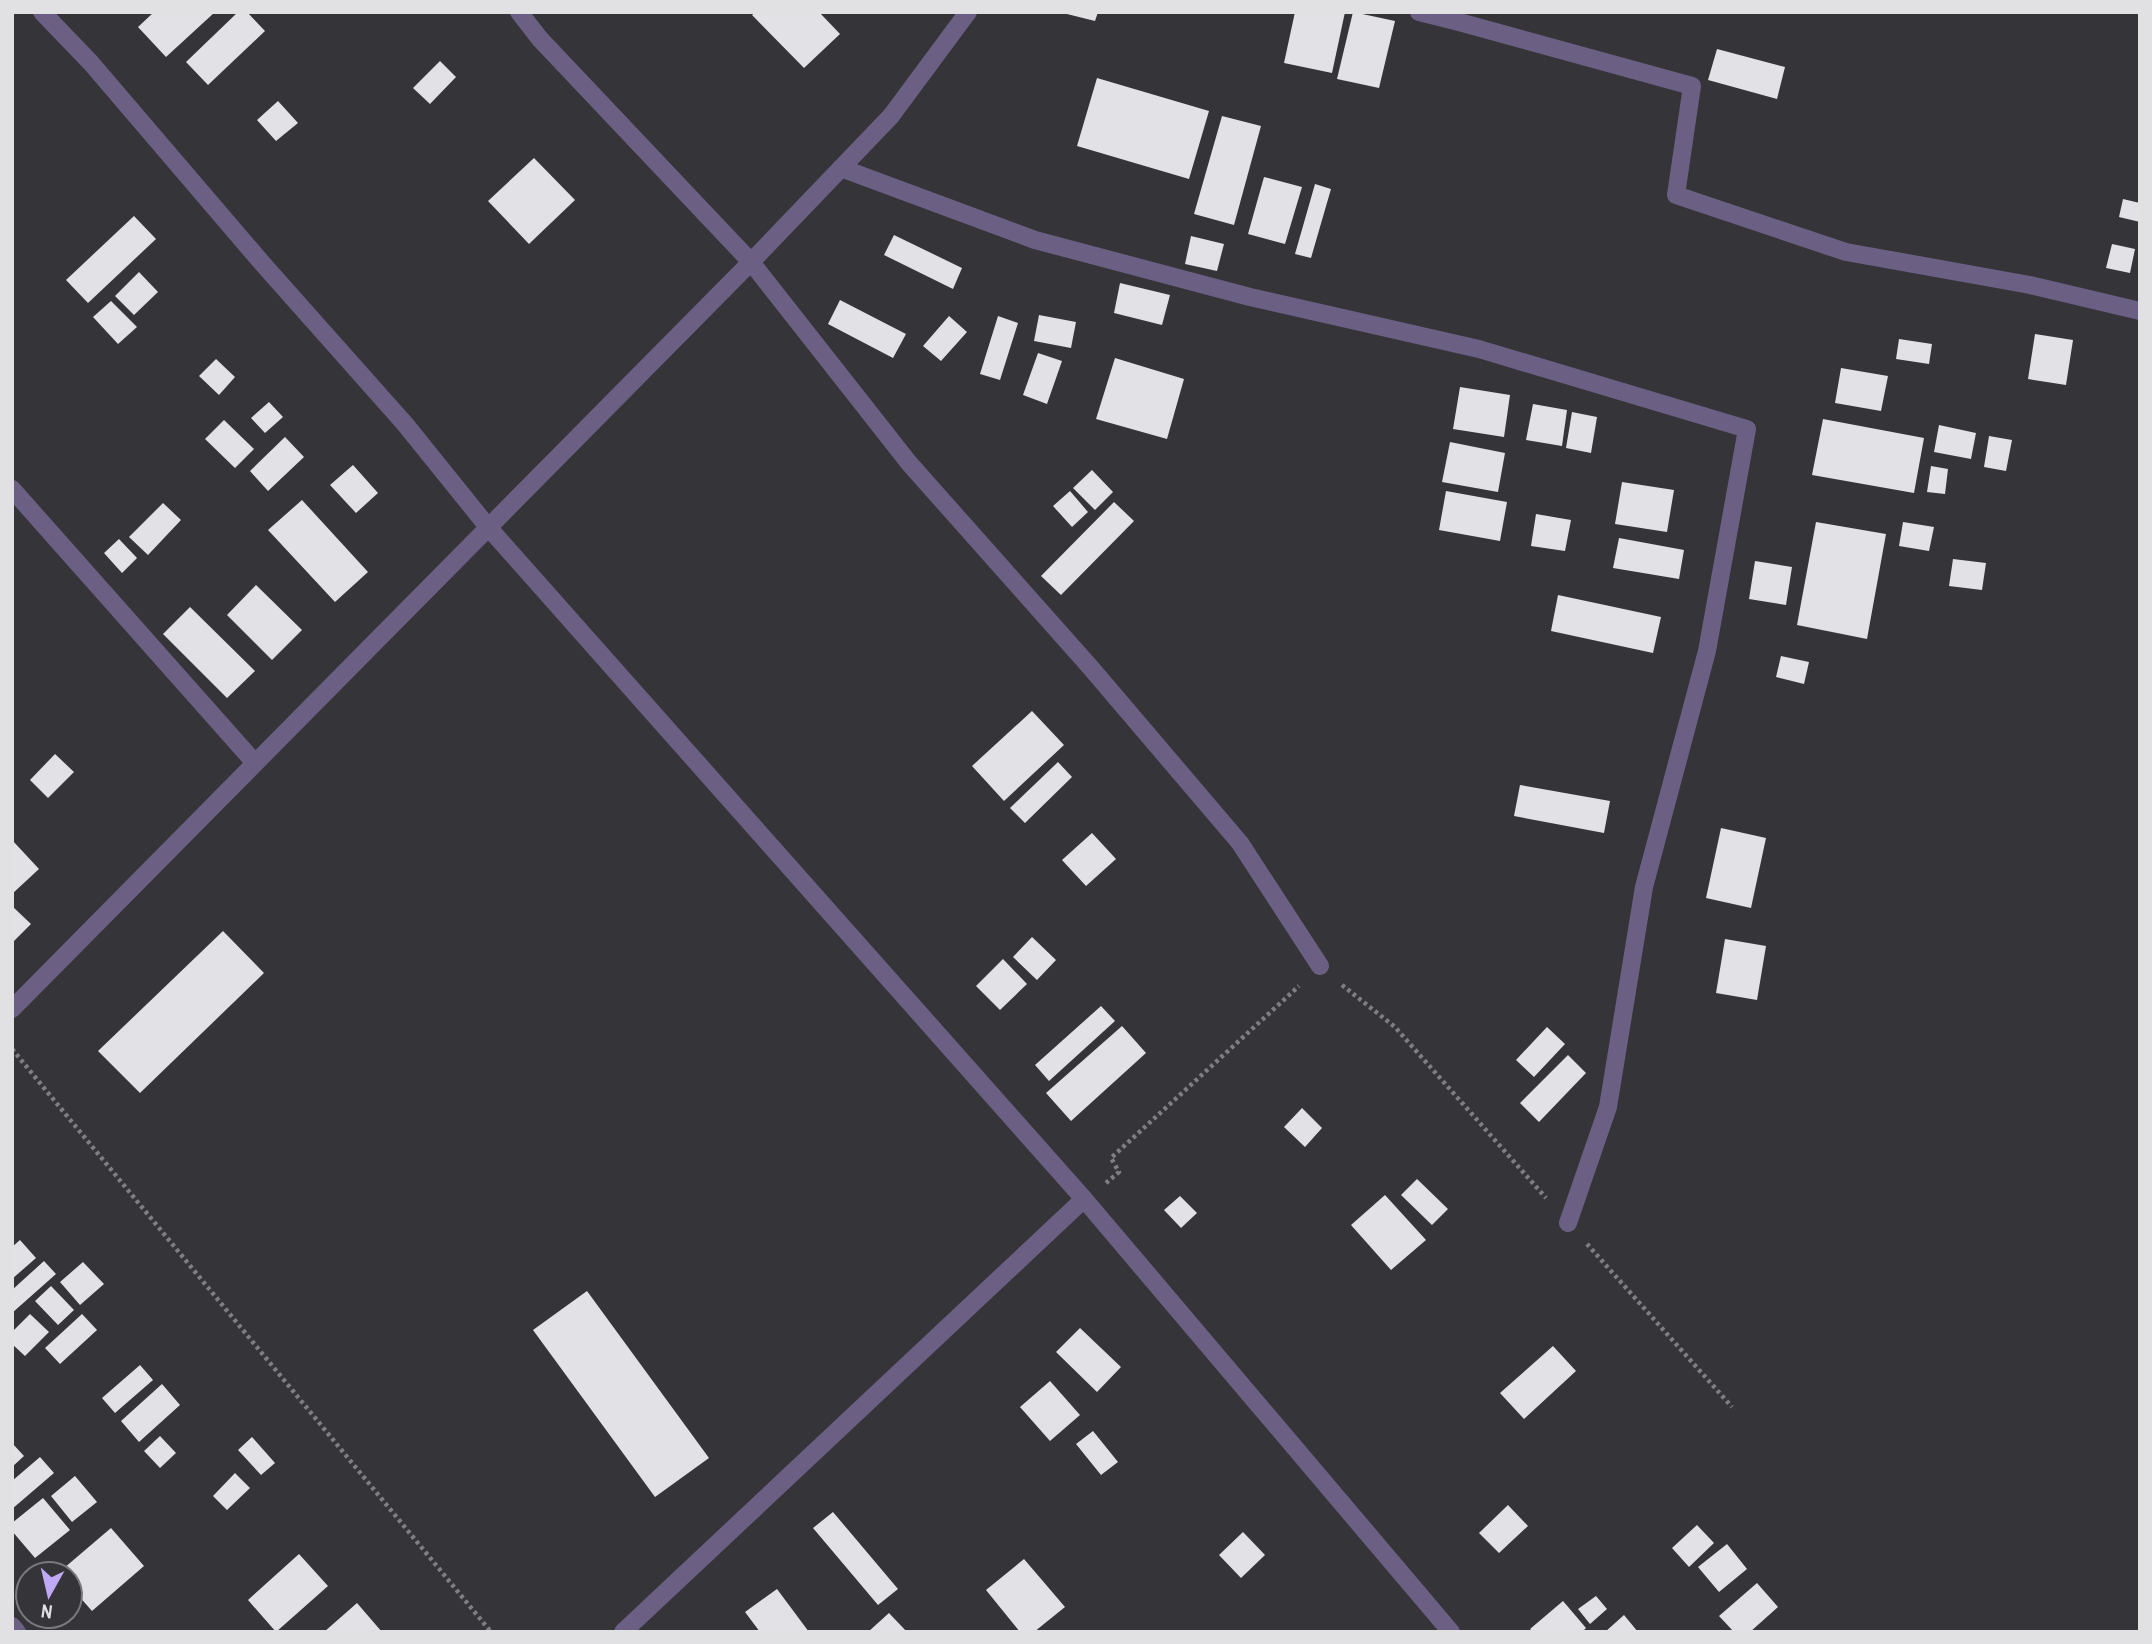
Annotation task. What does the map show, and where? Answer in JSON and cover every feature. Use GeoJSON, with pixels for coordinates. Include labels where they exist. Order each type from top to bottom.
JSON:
{"type":"FeatureCollection","features":[{"type":"Feature","properties":{"kind":"street"},"geometry":{"type":"LineString","coordinates":[[42,12],[91,64],[405,424],[488,527],[1084,1199],[1451,1632]]}},
{"type":"Feature","properties":{"kind":"street"},"geometry":{"type":"LineString","coordinates":[[519,12],[540,39],[751,262],[909,463],[1091,668],[1240,843],[1320,966]]}},
{"type":"Feature","properties":{"kind":"street"},"geometry":{"type":"LineString","coordinates":[[12,1009],[751,262],[891,116],[968,12]]}},
{"type":"Feature","properties":{"kind":"street"},"geometry":{"type":"LineString","coordinates":[[1419,12],[1692,86],[1676,195],[1846,252],[2030,285],[2140,311]]}},
{"type":"Feature","properties":{"kind":"street"},"geometry":{"type":"LineString","coordinates":[[841,168],[1035,240],[1250,296],[1479,349],[1747,429],[1707,651],[1644,887],[1608,1107],[1568,1223]]}},
{"type":"Feature","properties":{"kind":"street"},"geometry":{"type":"LineString","coordinates":[[12,489],[255,764]]}},
{"type":"Feature","properties":{"kind":"street"},"geometry":{"type":"LineString","coordinates":[[623,1632],[1084,1199]]}},
{"type":"Feature","properties":{"kind":"street"},"geometry":{"type":"LineString","coordinates":[[12,1626],[17,1632]]}},
{"type":"Feature","properties":{"kind":"path"},"geometry":{"type":"LineString","coordinates":[[1101,1187],[1119,1172],[1111,1158],[1320,966],[1395,1027],[1732,1407]]}},
{"type":"Feature","properties":{"kind":"path"},"geometry":{"type":"LineString","coordinates":[[12,1049],[491,1632]]}},
{"type":"Feature","properties":{"kind":"building"},"geometry":{"type":"Polygon","coordinates":[[[154,12],[215,12],[166,57],[138,27],[154,12]]]}},
{"type":"Feature","properties":{"kind":"building"},"geometry":{"type":"Polygon","coordinates":[[[238,12],[247,12],[265,31],[208,85],[186,62],[238,12]]]}},
{"type":"Feature","properties":{"kind":"building"},"geometry":{"type":"Polygon","coordinates":[[[756,12],[819,12],[840,34],[804,68],[752,15],[756,12]]]}},
{"type":"Feature","properties":{"kind":"building"},"geometry":{"type":"Polygon","coordinates":[[[1059,12],[1098,12],[1095,21],[1059,12]]]}},
{"type":"Feature","properties":{"kind":"building"},"geometry":{"type":"Polygon","coordinates":[[[1295,12],[1345,12],[1332,73],[1284,63],[1295,12]]]}},
{"type":"Feature","properties":{"kind":"building"},"geometry":{"type":"Polygon","coordinates":[[[1353,12],[1395,21],[1379,88],[1337,79],[1353,12]]]}},
{"type":"Feature","properties":{"kind":"building"},"geometry":{"type":"Polygon","coordinates":[[[1717,49],[1785,67],[1777,99],[1708,80],[1717,49]]]}},
{"type":"Feature","properties":{"kind":"building"},"geometry":{"type":"Polygon","coordinates":[[[440,61],[456,77],[430,104],[413,88],[440,61]]]}},
{"type":"Feature","properties":{"kind":"building"},"geometry":{"type":"Polygon","coordinates":[[[1097,78],[1209,111],[1189,179],[1077,146],[1097,78]]]}},
{"type":"Feature","properties":{"kind":"building"},"geometry":{"type":"Polygon","coordinates":[[[278,101],[298,123],[276,141],[257,120],[278,101]]]}},
{"type":"Feature","properties":{"kind":"building"},"geometry":{"type":"Polygon","coordinates":[[[1222,116],[1261,126],[1234,225],[1194,214],[1222,116]]]}},
{"type":"Feature","properties":{"kind":"building"},"geometry":{"type":"Polygon","coordinates":[[[534,158],[575,200],[529,244],[488,201],[534,158]]]}},
{"type":"Feature","properties":{"kind":"building"},"geometry":{"type":"Polygon","coordinates":[[[1264,177],[1302,187],[1285,244],[1248,234],[1264,177]]]}},
{"type":"Feature","properties":{"kind":"building"},"geometry":{"type":"Polygon","coordinates":[[[1315,184],[1331,189],[1311,258],[1295,254],[1315,184]]]}},
{"type":"Feature","properties":{"kind":"building"},"geometry":{"type":"Polygon","coordinates":[[[2123,199],[2140,203],[2140,222],[2119,217],[2123,199]]]}},
{"type":"Feature","properties":{"kind":"building"},"geometry":{"type":"Polygon","coordinates":[[[134,216],[156,239],[88,303],[66,280],[134,216]]]}},
{"type":"Feature","properties":{"kind":"building"},"geometry":{"type":"Polygon","coordinates":[[[894,235],[962,268],[953,289],[884,255],[894,235]]]}},
{"type":"Feature","properties":{"kind":"building"},"geometry":{"type":"Polygon","coordinates":[[[1191,236],[1224,244],[1217,271],[1185,264],[1191,236]]]}},
{"type":"Feature","properties":{"kind":"building"},"geometry":{"type":"Polygon","coordinates":[[[2112,244],[2135,249],[2130,273],[2106,268],[2112,244]]]}},
{"type":"Feature","properties":{"kind":"building"},"geometry":{"type":"Polygon","coordinates":[[[139,272],[158,292],[134,315],[115,296],[139,272]]]}},
{"type":"Feature","properties":{"kind":"building"},"geometry":{"type":"Polygon","coordinates":[[[1120,283],[1170,295],[1162,325],[1114,313],[1120,283]]]}},
{"type":"Feature","properties":{"kind":"building"},"geometry":{"type":"Polygon","coordinates":[[[840,300],[906,334],[893,358],[828,324],[840,300]]]}},
{"type":"Feature","properties":{"kind":"building"},"geometry":{"type":"Polygon","coordinates":[[[111,301],[137,327],[118,344],[93,317],[111,301]]]}},
{"type":"Feature","properties":{"kind":"building"},"geometry":{"type":"Polygon","coordinates":[[[1039,315],[1076,322],[1071,348],[1034,341],[1039,315]]]}},
{"type":"Feature","properties":{"kind":"building"},"geometry":{"type":"Polygon","coordinates":[[[949,316],[967,332],[941,361],[923,346],[949,316]]]}},
{"type":"Feature","properties":{"kind":"building"},"geometry":{"type":"Polygon","coordinates":[[[998,316],[1018,323],[1000,380],[980,374],[998,316]]]}},
{"type":"Feature","properties":{"kind":"building"},"geometry":{"type":"Polygon","coordinates":[[[2035,334],[2073,340],[2066,385],[2028,379],[2035,334]]]}},
{"type":"Feature","properties":{"kind":"building"},"geometry":{"type":"Polygon","coordinates":[[[1899,339],[1932,344],[1929,364],[1896,359],[1899,339]]]}},
{"type":"Feature","properties":{"kind":"building"},"geometry":{"type":"Polygon","coordinates":[[[1038,353],[1062,361],[1047,404],[1023,395],[1038,353]]]}},
{"type":"Feature","properties":{"kind":"building"},"geometry":{"type":"Polygon","coordinates":[[[1115,358],[1184,379],[1167,439],[1096,419],[1115,358]]]}},
{"type":"Feature","properties":{"kind":"building"},"geometry":{"type":"Polygon","coordinates":[[[216,359],[235,377],[219,395],[199,376],[216,359]]]}},
{"type":"Feature","properties":{"kind":"building"},"geometry":{"type":"Polygon","coordinates":[[[1841,368],[1888,376],[1881,411],[1835,403],[1841,368]]]}},
{"type":"Feature","properties":{"kind":"building"},"geometry":{"type":"Polygon","coordinates":[[[1460,387],[1510,395],[1504,437],[1453,429],[1460,387]]]}},
{"type":"Feature","properties":{"kind":"building"},"geometry":{"type":"Polygon","coordinates":[[[269,402],[283,417],[265,433],[251,418],[269,402]]]}},
{"type":"Feature","properties":{"kind":"building"},"geometry":{"type":"Polygon","coordinates":[[[1533,404],[1567,410],[1562,446],[1526,440],[1533,404]]]}},
{"type":"Feature","properties":{"kind":"building"},"geometry":{"type":"Polygon","coordinates":[[[1572,412],[1597,417],[1591,453],[1566,448],[1572,412]]]}},
{"type":"Feature","properties":{"kind":"building"},"geometry":{"type":"Polygon","coordinates":[[[1823,419],[1924,438],[1914,493],[1812,475],[1823,419]]]}},
{"type":"Feature","properties":{"kind":"building"},"geometry":{"type":"Polygon","coordinates":[[[224,420],[254,449],[235,468],[205,439],[224,420]]]}},
{"type":"Feature","properties":{"kind":"building"},"geometry":{"type":"Polygon","coordinates":[[[1939,425],[1976,433],[1971,459],[1934,452],[1939,425]]]}},
{"type":"Feature","properties":{"kind":"building"},"geometry":{"type":"Polygon","coordinates":[[[1989,436],[2012,440],[2006,471],[1984,467],[1989,436]]]}},
{"type":"Feature","properties":{"kind":"building"},"geometry":{"type":"Polygon","coordinates":[[[285,437],[304,457],[268,491],[250,471],[285,437]]]}},
{"type":"Feature","properties":{"kind":"building"},"geometry":{"type":"Polygon","coordinates":[[[1450,442],[1505,453],[1498,492],[1442,482],[1450,442]]]}},
{"type":"Feature","properties":{"kind":"building"},"geometry":{"type":"Polygon","coordinates":[[[353,465],[378,493],[356,513],[330,485],[353,465]]]}},
{"type":"Feature","properties":{"kind":"building"},"geometry":{"type":"Polygon","coordinates":[[[1931,466],[1948,469],[1945,494],[1927,492],[1931,466]]]}},
{"type":"Feature","properties":{"kind":"building"},"geometry":{"type":"Polygon","coordinates":[[[1092,470],[1113,492],[1095,510],[1073,488],[1092,470]]]}},
{"type":"Feature","properties":{"kind":"building"},"geometry":{"type":"Polygon","coordinates":[[[1622,482],[1674,490],[1667,532],[1615,524],[1622,482]]]}},
{"type":"Feature","properties":{"kind":"building"},"geometry":{"type":"Polygon","coordinates":[[[1070,491],[1088,512],[1072,527],[1053,506],[1070,491]]]}},
{"type":"Feature","properties":{"kind":"building"},"geometry":{"type":"Polygon","coordinates":[[[1446,491],[1507,502],[1500,541],[1439,530],[1446,491]]]}},
{"type":"Feature","properties":{"kind":"building"},"geometry":{"type":"Polygon","coordinates":[[[302,500],[368,572],[335,602],[268,530],[302,500]]]}},
{"type":"Feature","properties":{"kind":"building"},"geometry":{"type":"Polygon","coordinates":[[[1114,502],[1134,521],[1061,595],[1041,576],[1114,502]]]}},
{"type":"Feature","properties":{"kind":"building"},"geometry":{"type":"Polygon","coordinates":[[[163,503],[181,520],[148,555],[129,537],[163,503]]]}},
{"type":"Feature","properties":{"kind":"building"},"geometry":{"type":"Polygon","coordinates":[[[1536,514],[1571,520],[1565,551],[1531,546],[1536,514]]]}},
{"type":"Feature","properties":{"kind":"building"},"geometry":{"type":"Polygon","coordinates":[[[1816,522],[1886,534],[1867,639],[1797,625],[1816,522]]]}},
{"type":"Feature","properties":{"kind":"building"},"geometry":{"type":"Polygon","coordinates":[[[1903,522],[1934,527],[1929,551],[1899,546],[1903,522]]]}},
{"type":"Feature","properties":{"kind":"building"},"geometry":{"type":"Polygon","coordinates":[[[1619,538],[1684,550],[1679,579],[1613,568],[1619,538]]]}},
{"type":"Feature","properties":{"kind":"building"},"geometry":{"type":"Polygon","coordinates":[[[119,539],[137,558],[122,573],[104,553],[119,539]]]}},
{"type":"Feature","properties":{"kind":"building"},"geometry":{"type":"Polygon","coordinates":[[[1953,559],[1986,563],[1982,590],[1949,586],[1953,559]]]}},
{"type":"Feature","properties":{"kind":"building"},"geometry":{"type":"Polygon","coordinates":[[[1755,561],[1792,567],[1786,605],[1749,599],[1755,561]]]}},
{"type":"Feature","properties":{"kind":"building"},"geometry":{"type":"Polygon","coordinates":[[[256,585],[302,630],[272,660],[227,615],[256,585]]]}},
{"type":"Feature","properties":{"kind":"building"},"geometry":{"type":"Polygon","coordinates":[[[1558,595],[1661,617],[1653,653],[1551,631],[1558,595]]]}},
{"type":"Feature","properties":{"kind":"building"},"geometry":{"type":"Polygon","coordinates":[[[190,607],[255,671],[227,698],[163,634],[190,607]]]}},
{"type":"Feature","properties":{"kind":"building"},"geometry":{"type":"Polygon","coordinates":[[[1781,656],[1809,662],[1804,684],[1776,677],[1781,656]]]}},
{"type":"Feature","properties":{"kind":"building"},"geometry":{"type":"Polygon","coordinates":[[[1032,711],[1064,745],[1004,801],[972,766],[1032,711]]]}},
{"type":"Feature","properties":{"kind":"building"},"geometry":{"type":"Polygon","coordinates":[[[55,754],[74,772],[48,798],[30,780],[55,754]]]}},
{"type":"Feature","properties":{"kind":"building"},"geometry":{"type":"Polygon","coordinates":[[[1058,762],[1072,777],[1025,823],[1010,808],[1058,762]]]}},
{"type":"Feature","properties":{"kind":"building"},"geometry":{"type":"Polygon","coordinates":[[[1520,785],[1610,801],[1604,833],[1514,816],[1520,785]]]}},
{"type":"Feature","properties":{"kind":"building"},"geometry":{"type":"Polygon","coordinates":[[[1721,828],[1766,838],[1751,908],[1706,898],[1721,828]]]}},
{"type":"Feature","properties":{"kind":"building"},"geometry":{"type":"Polygon","coordinates":[[[1092,833],[1116,859],[1086,886],[1062,860],[1092,833]]]}},
{"type":"Feature","properties":{"kind":"building"},"geometry":{"type":"Polygon","coordinates":[[[12,840],[39,869],[12,894],[12,840]]]}},
{"type":"Feature","properties":{"kind":"building"},"geometry":{"type":"Polygon","coordinates":[[[12,906],[31,924],[14,941],[12,939],[12,906]]]}},
{"type":"Feature","properties":{"kind":"building"},"geometry":{"type":"Polygon","coordinates":[[[223,931],[264,973],[140,1093],[98,1051],[223,931]]]}},
{"type":"Feature","properties":{"kind":"building"},"geometry":{"type":"Polygon","coordinates":[[[1032,937],[1056,960],[1037,980],[1013,957],[1032,937]]]}},
{"type":"Feature","properties":{"kind":"building"},"geometry":{"type":"Polygon","coordinates":[[[1725,939],[1766,946],[1757,1000],[1716,993],[1725,939]]]}},
{"type":"Feature","properties":{"kind":"building"},"geometry":{"type":"Polygon","coordinates":[[[1003,959],[1027,984],[1000,1010],[976,986],[1003,959]]]}},
{"type":"Feature","properties":{"kind":"building"},"geometry":{"type":"Polygon","coordinates":[[[1101,1006],[1115,1021],[1049,1081],[1035,1065],[1101,1006]]]}},
{"type":"Feature","properties":{"kind":"building"},"geometry":{"type":"Polygon","coordinates":[[[1122,1026],[1146,1053],[1071,1121],[1046,1093],[1122,1026]]]}},
{"type":"Feature","properties":{"kind":"building"},"geometry":{"type":"Polygon","coordinates":[[[1547,1027],[1565,1044],[1534,1077],[1516,1060],[1547,1027]]]}},
{"type":"Feature","properties":{"kind":"building"},"geometry":{"type":"Polygon","coordinates":[[[1568,1055],[1586,1073],[1539,1122],[1520,1103],[1568,1055]]]}},
{"type":"Feature","properties":{"kind":"building"},"geometry":{"type":"Polygon","coordinates":[[[1302,1108],[1322,1128],[1305,1147],[1284,1127],[1302,1108]]]}},
{"type":"Feature","properties":{"kind":"building"},"geometry":{"type":"Polygon","coordinates":[[[1417,1179],[1448,1209],[1432,1225],[1401,1195],[1417,1179]]]}},
{"type":"Feature","properties":{"kind":"building"},"geometry":{"type":"Polygon","coordinates":[[[1385,1195],[1426,1240],[1391,1270],[1351,1225],[1385,1195]]]}},
{"type":"Feature","properties":{"kind":"building"},"geometry":{"type":"Polygon","coordinates":[[[1180,1196],[1197,1213],[1181,1228],[1164,1210],[1180,1196]]]}},
{"type":"Feature","properties":{"kind":"building"},"geometry":{"type":"Polygon","coordinates":[[[20,1240],[36,1258],[12,1279],[12,1247],[20,1240]]]}},
{"type":"Feature","properties":{"kind":"building"},"geometry":{"type":"Polygon","coordinates":[[[44,1261],[56,1274],[12,1313],[12,1290],[44,1261]]]}},
{"type":"Feature","properties":{"kind":"building"},"geometry":{"type":"Polygon","coordinates":[[[83,1262],[104,1284],[80,1305],[60,1282],[83,1262]]]}},
{"type":"Feature","properties":{"kind":"building"},"geometry":{"type":"Polygon","coordinates":[[[51,1286],[74,1310],[58,1325],[35,1301],[51,1286]]]}},
{"type":"Feature","properties":{"kind":"building"},"geometry":{"type":"Polygon","coordinates":[[[587,1291],[709,1458],[655,1497],[533,1330],[587,1291]]]}},
{"type":"Feature","properties":{"kind":"building"},"geometry":{"type":"Polygon","coordinates":[[[30,1314],[49,1332],[25,1356],[12,1344],[12,1332],[30,1314]]]}},
{"type":"Feature","properties":{"kind":"building"},"geometry":{"type":"Polygon","coordinates":[[[82,1314],[97,1330],[60,1364],[45,1348],[82,1314]]]}},
{"type":"Feature","properties":{"kind":"building"},"geometry":{"type":"Polygon","coordinates":[[[1080,1328],[1121,1367],[1097,1392],[1056,1352],[1080,1328]]]}},
{"type":"Feature","properties":{"kind":"building"},"geometry":{"type":"Polygon","coordinates":[[[1553,1346],[1576,1371],[1524,1419],[1500,1393],[1553,1346]]]}},
{"type":"Feature","properties":{"kind":"building"},"geometry":{"type":"Polygon","coordinates":[[[140,1365],[153,1380],[115,1413],[102,1398],[140,1365]]]}},
{"type":"Feature","properties":{"kind":"building"},"geometry":{"type":"Polygon","coordinates":[[[1050,1381],[1080,1415],[1050,1441],[1020,1407],[1050,1381]]]}},
{"type":"Feature","properties":{"kind":"building"},"geometry":{"type":"Polygon","coordinates":[[[162,1384],[180,1405],[139,1442],[121,1421],[162,1384]]]}},
{"type":"Feature","properties":{"kind":"building"},"geometry":{"type":"Polygon","coordinates":[[[1093,1431],[1118,1462],[1101,1475],[1076,1444],[1093,1431]]]}},
{"type":"Feature","properties":{"kind":"building"},"geometry":{"type":"Polygon","coordinates":[[[160,1436],[176,1453],[160,1468],[144,1451],[160,1436]]]}},
{"type":"Feature","properties":{"kind":"building"},"geometry":{"type":"Polygon","coordinates":[[[252,1437],[275,1463],[261,1475],[238,1450],[252,1437]]]}},
{"type":"Feature","properties":{"kind":"building"},"geometry":{"type":"Polygon","coordinates":[[[12,1443],[24,1456],[12,1467],[12,1443]]]}},
{"type":"Feature","properties":{"kind":"building"},"geometry":{"type":"Polygon","coordinates":[[[40,1457],[54,1473],[12,1509],[12,1481],[40,1457]]]}},
{"type":"Feature","properties":{"kind":"building"},"geometry":{"type":"Polygon","coordinates":[[[235,1473],[250,1488],[227,1510],[213,1496],[235,1473]]]}},
{"type":"Feature","properties":{"kind":"building"},"geometry":{"type":"Polygon","coordinates":[[[75,1476],[97,1502],[72,1522],[51,1496],[75,1476]]]}},
{"type":"Feature","properties":{"kind":"building"},"geometry":{"type":"Polygon","coordinates":[[[43,1498],[70,1530],[35,1558],[12,1531],[12,1523],[43,1498]]]}},
{"type":"Feature","properties":{"kind":"building"},"geometry":{"type":"Polygon","coordinates":[[[1508,1505],[1528,1526],[1499,1553],[1479,1533],[1508,1505]]]}},
{"type":"Feature","properties":{"kind":"building"},"geometry":{"type":"Polygon","coordinates":[[[833,1512],[898,1589],[878,1605],[813,1528],[833,1512]]]}},
{"type":"Feature","properties":{"kind":"building"},"geometry":{"type":"Polygon","coordinates":[[[1697,1525],[1714,1543],[1689,1567],[1672,1548],[1697,1525]]]}},
{"type":"Feature","properties":{"kind":"building"},"geometry":{"type":"Polygon","coordinates":[[[111,1528],[144,1566],[92,1611],[84,1602],[84,1560],[73,1560],[111,1528]]]}},
{"type":"Feature","properties":{"kind":"building"},"geometry":{"type":"Polygon","coordinates":[[[1243,1532],[1265,1555],[1241,1578],[1219,1555],[1243,1532]]]}},
{"type":"Feature","properties":{"kind":"building"},"geometry":{"type":"Polygon","coordinates":[[[1727,1544],[1747,1569],[1719,1592],[1698,1567],[1727,1544]]]}},
{"type":"Feature","properties":{"kind":"building"},"geometry":{"type":"Polygon","coordinates":[[[299,1554],[328,1586],[276,1632],[248,1600],[299,1554]]]}},
{"type":"Feature","properties":{"kind":"building"},"geometry":{"type":"Polygon","coordinates":[[[1024,1559],[1065,1607],[1034,1632],[1020,1632],[986,1590],[1024,1559]]]}},
{"type":"Feature","properties":{"kind":"building"},"geometry":{"type":"Polygon","coordinates":[[[1757,1583],[1778,1607],[1750,1632],[1734,1632],[1719,1616],[1757,1583]]]}},
{"type":"Feature","properties":{"kind":"building"},"geometry":{"type":"Polygon","coordinates":[[[777,1589],[809,1632],[760,1632],[745,1612],[777,1589]]]}},
{"type":"Feature","properties":{"kind":"building"},"geometry":{"type":"Polygon","coordinates":[[[1596,1596],[1607,1609],[1590,1624],[1578,1609],[1596,1596]]]}},
{"type":"Feature","properties":{"kind":"building"},"geometry":{"type":"Polygon","coordinates":[[[1563,1601],[1586,1628],[1582,1632],[1533,1632],[1530,1629],[1563,1601]]]}},
{"type":"Feature","properties":{"kind":"building"},"geometry":{"type":"Polygon","coordinates":[[[357,1603],[382,1632],[324,1632],[357,1603]]]}},
{"type":"Feature","properties":{"kind":"building"},"geometry":{"type":"Polygon","coordinates":[[[889,1613],[907,1632],[868,1632],[889,1613]]]}},
{"type":"Feature","properties":{"kind":"building"},"geometry":{"type":"Polygon","coordinates":[[[1624,1615],[1638,1632],[1605,1632],[1624,1615]]]}}]}
